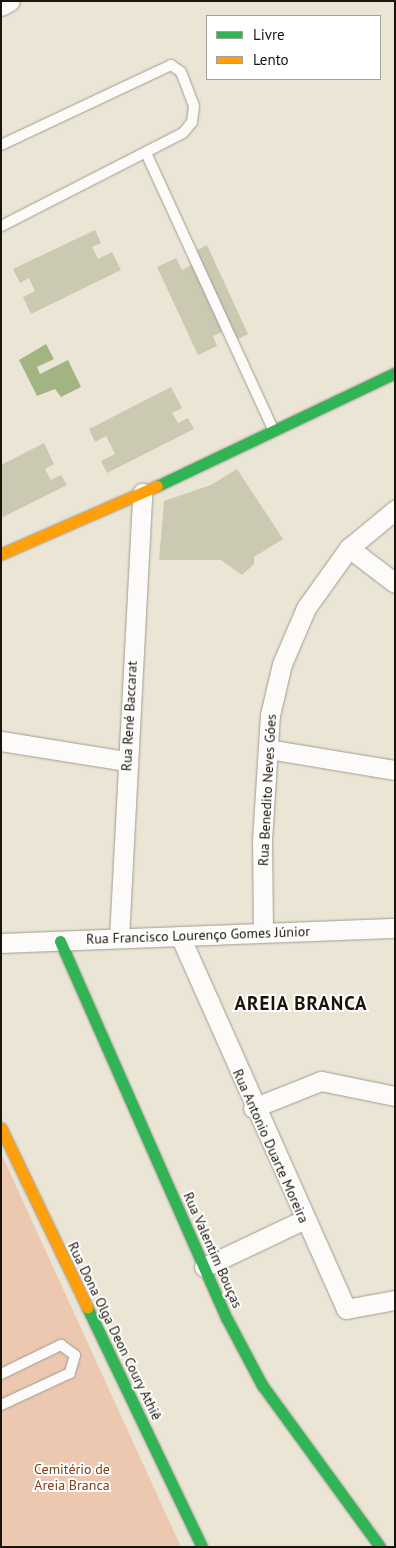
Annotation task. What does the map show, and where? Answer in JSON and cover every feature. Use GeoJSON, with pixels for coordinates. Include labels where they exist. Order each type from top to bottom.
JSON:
{"type":"FeatureCollection","features":[{"type":"Feature","properties":{"kind":"street"},"geometry":{"type":"LineString","coordinates":[[1,6],[10,1]]}},
{"type":"Feature","properties":{"kind":"street"},"geometry":{"type":"LineString","coordinates":[[1,554],[142,494],[395,373]]}},
{"type":"Feature","properties":{"kind":"street","name":"Rua René Baccarat"},"geometry":{"type":"LineString","coordinates":[[120,938],[126,761],[142,494]]}},
{"type":"Feature","properties":{"kind":"street","name":"Rua Benedito Neves Góes"},"geometry":{"type":"LineString","coordinates":[[263,932],[268,749],[282,664],[306,608],[349,548],[395,510]]}},
{"type":"Feature","properties":{"kind":"street"},"geometry":{"type":"LineString","coordinates":[[349,548],[395,583]]}},
{"type":"Feature","properties":{"kind":"street"},"geometry":{"type":"LineString","coordinates":[[1,741],[126,761]]}},
{"type":"Feature","properties":{"kind":"street"},"geometry":{"type":"LineString","coordinates":[[268,749],[395,770]]}},
{"type":"Feature","properties":{"kind":"street","name":"Rua Francisco Lourenço Gomes Júnior"},"geometry":{"type":"LineString","coordinates":[[1,943],[395,928]]}},
{"type":"Feature","properties":{"kind":"street","name":"Rua Antonio Duarte Moreira"},"geometry":{"type":"LineString","coordinates":[[180,936],[253,1108],[346,1309],[395,1300]]}},
{"type":"Feature","properties":{"kind":"street","name":"Rua Valentim Bouças"},"geometry":{"type":"LineString","coordinates":[[60,941],[204,1267],[262,1385],[380,1547]]}},
{"type":"Feature","properties":{"kind":"street"},"geometry":{"type":"LineString","coordinates":[[253,1108],[321,1081],[395,1096]]}},
{"type":"Feature","properties":{"kind":"street","name":"Rua Dona Olga Deon Coury Athiê"},"geometry":{"type":"LineString","coordinates":[[1,1128],[202,1547]]}},
{"type":"Feature","properties":{"kind":"street"},"geometry":{"type":"LineString","coordinates":[[204,1267],[305,1219]]}},
{"type":"Feature","properties":{"kind":"lane"},"geometry":{"type":"LineString","coordinates":[[1,145],[171,65],[181,72],[194,106],[192,122],[184,133],[1,226]]}},
{"type":"Feature","properties":{"kind":"lane"},"geometry":{"type":"LineString","coordinates":[[146,153],[274,431]]}},
{"type":"Feature","properties":{"kind":"lane"},"geometry":{"type":"LineString","coordinates":[[1,1374],[61,1345],[75,1355],[70,1373],[1,1405]]}},
{"type":"Feature","properties":{"kind":"green space","name":"Cemitério de Areia Branca"},"geometry":{"type":"Polygon","coordinates":[[[1,1153],[181,1547],[1,1547],[1,1153]]]}},
{"type":"Feature","properties":{"kind":"shaded area"},"geometry":{"type":"Polygon","coordinates":[[[46,344],[54,359],[37,367],[40,374],[68,360],[81,387],[61,397],[55,389],[37,396],[19,360],[46,344]]]}},
{"type":"Feature","properties":{"kind":"building"},"geometry":{"type":"Polygon","coordinates":[[[95,230],[101,243],[92,247],[98,259],[112,252],[121,270],[31,314],[23,297],[35,291],[29,278],[20,283],[13,269],[95,230]]]}},
{"type":"Feature","properties":{"kind":"building"},"geometry":{"type":"Polygon","coordinates":[[[207,245],[248,334],[236,340],[231,328],[213,336],[217,346],[198,355],[157,267],[176,258],[182,270],[193,264],[189,254],[207,245]]]}},
{"type":"Feature","properties":{"kind":"building"},"geometry":{"type":"Polygon","coordinates":[[[171,387],[182,408],[172,413],[178,423],[188,418],[194,429],[107,473],[101,461],[115,454],[106,436],[95,442],[89,429],[171,387]]]}},
{"type":"Feature","properties":{"kind":"building"},"geometry":{"type":"Polygon","coordinates":[[[44,443],[54,464],[45,469],[51,480],[61,475],[67,485],[1,518],[1,465],[44,443]]]}},
{"type":"Feature","properties":{"kind":"building"},"geometry":{"type":"Polygon","coordinates":[[[237,469],[283,539],[254,557],[254,564],[242,575],[221,560],[159,560],[164,501],[211,485],[237,469]]]}},
{"type":"Feature","properties":{"kind":"traffic: fast"},"geometry":{"type":"LineString","coordinates":[[157,486],[395,373]]}},
{"type":"Feature","properties":{"kind":"traffic: fast"},"geometry":{"type":"LineString","coordinates":[[60,941],[227,1319],[262,1385],[380,1547]]}},
{"type":"Feature","properties":{"kind":"traffic: fast"},"geometry":{"type":"LineString","coordinates":[[87,1307],[202,1547]]}},
{"type":"Feature","properties":{"kind":"traffic: slow"},"geometry":{"type":"LineString","coordinates":[[1,554],[157,486]]}},
{"type":"Feature","properties":{"kind":"traffic: slow"},"geometry":{"type":"LineString","coordinates":[[1,1128],[87,1307]]}},
{"type":"Feature","properties":{"kind":"district","name":"AREIA BRANCA"},"geometry":{"type":"Point","coordinates":[301,1004]}}]}
